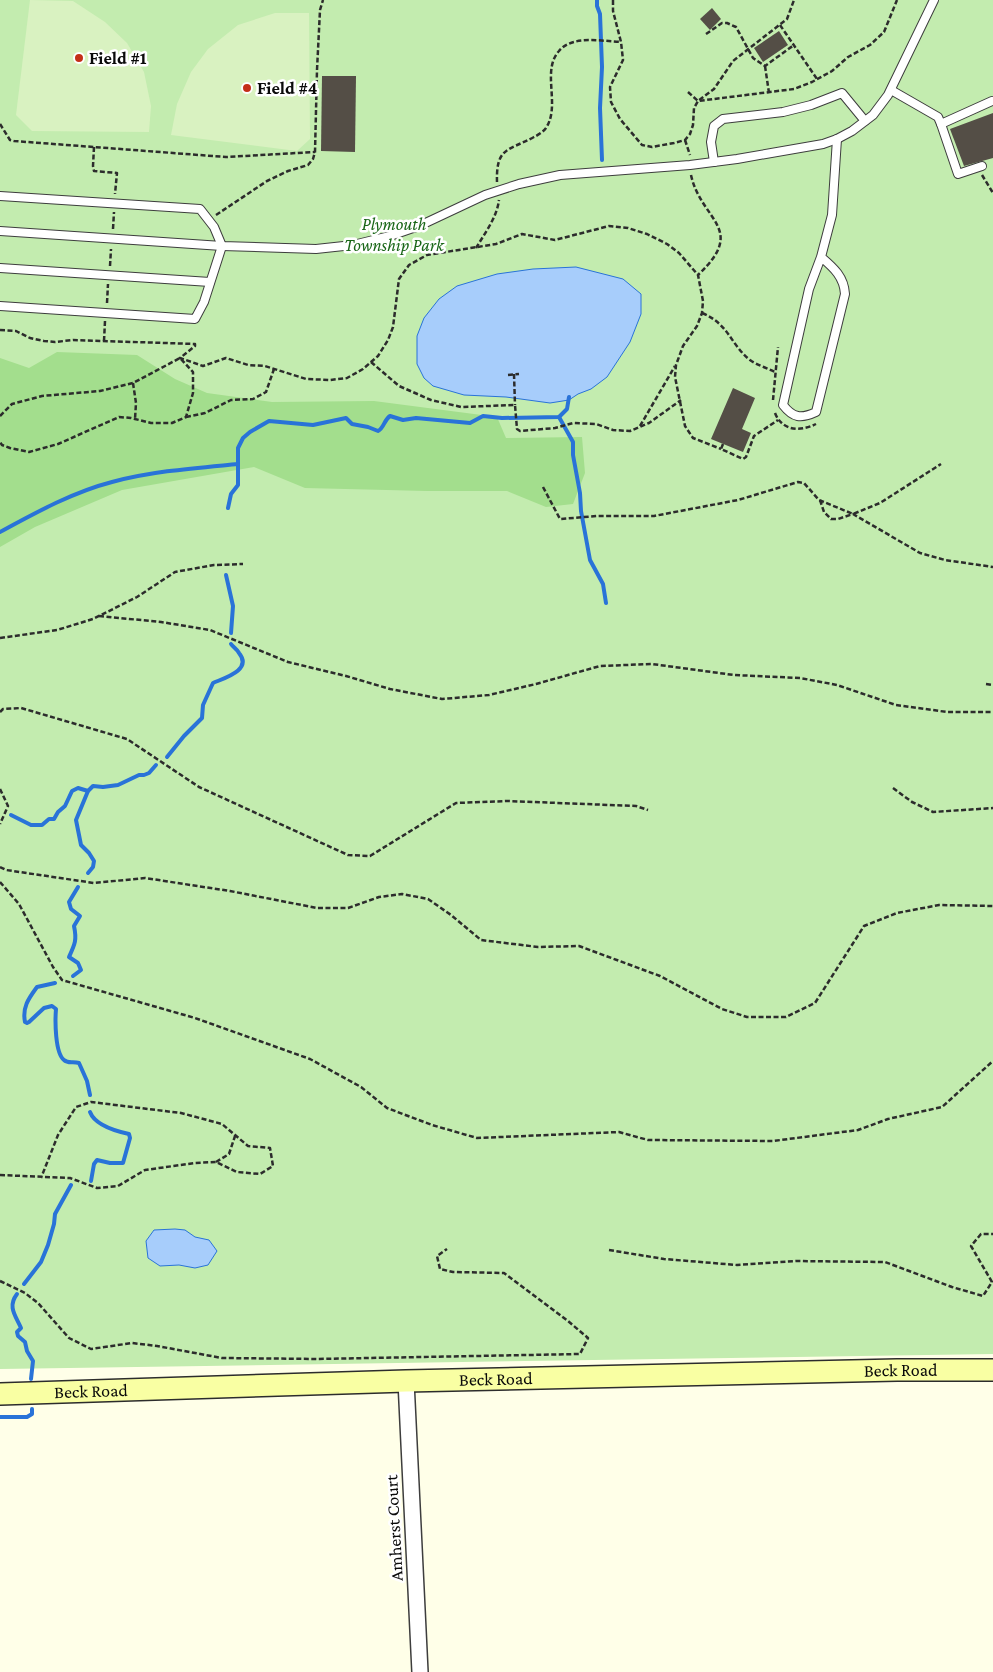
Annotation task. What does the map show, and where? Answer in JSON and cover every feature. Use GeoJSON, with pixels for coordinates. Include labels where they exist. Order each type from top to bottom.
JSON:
{"type":"FeatureCollection","features":[{"type":"Feature","properties":{"kind":"main road","name":"Beck Road"},"geometry":{"type":"LineString","coordinates":[[0,1394],[897,1370],[993,1370]]}},
{"type":"Feature","properties":{"kind":"street","name":"Amherst Court"},"geometry":{"type":"LineString","coordinates":[[406,1382],[420,1672]]}},
{"type":"Feature","properties":{"kind":"lane"},"geometry":{"type":"LineString","coordinates":[[0,231],[222,246],[316,249],[353,245],[390,236],[419,226],[498,190],[560,175],[690,165],[814,146],[837,139],[852,131],[872,115],[891,90],[934,0]]}},
{"type":"Feature","properties":{"kind":"lane"},"geometry":{"type":"LineString","coordinates":[[891,90],[938,117],[958,174],[980,167]]}},
{"type":"Feature","properties":{"kind":"lane"},"geometry":{"type":"LineString","coordinates":[[714,162],[711,142],[714,126],[723,119],[783,112],[811,105],[842,93],[865,121]]}},
{"type":"Feature","properties":{"kind":"lane"},"geometry":{"type":"LineString","coordinates":[[940,124],[992,101]]}},
{"type":"Feature","properties":{"kind":"lane"},"geometry":{"type":"LineString","coordinates":[[821,257],[836,269],[844,284],[845,294],[816,412],[805,417],[790,414],[783,405],[809,289],[821,257],[832,215],[837,139]]}},
{"type":"Feature","properties":{"kind":"lane"},"geometry":{"type":"LineString","coordinates":[[0,196],[200,209],[214,227],[222,246],[204,302],[195,318],[0,306]]}},
{"type":"Feature","properties":{"kind":"lane"},"geometry":{"type":"LineString","coordinates":[[0,268],[210,282]]}},
{"type":"Feature","properties":{"kind":"path"},"geometry":{"type":"LineString","coordinates":[[209,220],[267,181],[288,171],[308,165],[313,159],[315,152],[320,10],[323,0]]}},
{"type":"Feature","properties":{"kind":"path"},"geometry":{"type":"LineString","coordinates":[[613,0],[613,12],[621,42],[623,60],[610,87],[611,102],[620,119],[642,145],[652,147],[685,140],[690,134],[693,125],[694,108],[698,101],[714,89],[733,61],[787,19],[794,0]]}},
{"type":"Feature","properties":{"kind":"path"},"geometry":{"type":"LineString","coordinates":[[688,92],[698,101],[794,89],[817,79],[832,71],[848,57],[870,45],[884,32],[897,0]]}},
{"type":"Feature","properties":{"kind":"path"},"geometry":{"type":"LineString","coordinates":[[706,34],[722,23],[736,27],[753,58],[764,66],[769,93]]}},
{"type":"Feature","properties":{"kind":"path"},"geometry":{"type":"LineString","coordinates":[[780,25],[817,79]]}},
{"type":"Feature","properties":{"kind":"path"},"geometry":{"type":"LineString","coordinates":[[476,248],[492,222],[498,207],[496,169],[501,155],[508,149],[545,130],[552,117],[552,71],[553,61],[558,51],[568,43],[594,41],[621,42]]}},
{"type":"Feature","properties":{"kind":"path"},"geometry":{"type":"LineString","coordinates":[[764,66],[794,45]]}},
{"type":"Feature","properties":{"kind":"path"},"geometry":{"type":"LineString","coordinates":[[0,124],[1,129],[10,140],[14,141],[226,157],[315,152]]}},
{"type":"Feature","properties":{"kind":"path"},"geometry":{"type":"LineString","coordinates":[[685,140],[688,144],[694,188],[717,225],[721,237],[720,246],[708,266],[698,275]]}},
{"type":"Feature","properties":{"kind":"path"},"geometry":{"type":"LineString","coordinates":[[980,167],[993,194]]}},
{"type":"Feature","properties":{"kind":"path"},"geometry":{"type":"LineString","coordinates":[[180,358],[202,366],[226,358],[248,365],[265,366],[306,379],[330,380],[346,378],[363,369],[378,356],[388,340],[393,327],[399,279],[409,265],[427,255],[496,244],[522,234],[556,240],[609,226],[628,228],[647,234],[679,253],[698,275],[704,301],[697,326],[640,427]]}},
{"type":"Feature","properties":{"kind":"path"},"geometry":{"type":"LineString","coordinates":[[702,313],[714,317],[750,360],[775,372]]}},
{"type":"Feature","properties":{"kind":"path"},"geometry":{"type":"LineString","coordinates":[[0,330],[16,331],[30,338],[56,342],[73,340],[195,344],[180,358],[132,383],[100,391],[42,396],[12,404],[0,416]]}},
{"type":"Feature","properties":{"kind":"path"},"geometry":{"type":"LineString","coordinates":[[180,358],[193,372],[193,393],[186,417]]}},
{"type":"Feature","properties":{"kind":"path"},"geometry":{"type":"LineString","coordinates":[[371,362],[399,386],[431,400],[461,407],[515,405]]}},
{"type":"Feature","properties":{"kind":"path"},"geometry":{"type":"LineString","coordinates":[[676,364],[675,377],[685,426],[693,438],[743,459],[746,457],[754,436],[778,420]]}},
{"type":"Feature","properties":{"kind":"path"},"geometry":{"type":"LineString","coordinates":[[1,445],[29,452],[58,444],[120,418],[151,423],[172,423],[186,417],[205,413],[231,400],[253,399],[266,392],[274,369]]}},
{"type":"Feature","properties":{"kind":"path"},"geometry":{"type":"LineString","coordinates":[[514,374],[515,426],[520,431],[555,428],[573,423],[596,424],[613,430],[630,430],[649,423],[681,400]]}},
{"type":"Feature","properties":{"kind":"path"},"geometry":{"type":"LineString","coordinates":[[508,375],[519,374]]}},
{"type":"Feature","properties":{"kind":"path"},"geometry":{"type":"LineString","coordinates":[[132,383],[136,403],[135,419]]}},
{"type":"Feature","properties":{"kind":"path"},"geometry":{"type":"LineString","coordinates":[[721,449],[723,444]]}},
{"type":"Feature","properties":{"kind":"path"},"geometry":{"type":"LineString","coordinates":[[820,500],[824,512],[831,519],[838,519],[880,503],[941,464]]}},
{"type":"Feature","properties":{"kind":"path"},"geometry":{"type":"LineString","coordinates":[[543,487],[560,519],[598,516],[654,516],[738,500],[798,482],[804,483],[820,500],[853,514],[920,553],[945,560],[993,567]]}},
{"type":"Feature","properties":{"kind":"path"},"geometry":{"type":"LineString","coordinates":[[0,638],[57,630],[99,616],[137,597],[175,572],[214,565],[242,564]]}},
{"type":"Feature","properties":{"kind":"path"},"geometry":{"type":"LineString","coordinates":[[99,616],[161,622],[210,630],[288,662],[390,689],[442,699],[489,695],[600,666],[652,664],[734,675],[800,678],[837,685],[896,705],[947,712],[993,712]]}},
{"type":"Feature","properties":{"kind":"path"},"geometry":{"type":"LineString","coordinates":[[986,684],[993,685]]}},
{"type":"Feature","properties":{"kind":"path"},"geometry":{"type":"LineString","coordinates":[[0,712],[3,709],[22,708],[127,739],[200,787],[348,854],[370,856],[456,803],[508,801],[636,806],[648,810]]}},
{"type":"Feature","properties":{"kind":"path"},"geometry":{"type":"LineString","coordinates":[[893,788],[912,802],[932,812],[993,808]]}},
{"type":"Feature","properties":{"kind":"path"},"geometry":{"type":"LineString","coordinates":[[0,789],[8,806],[0,824]]}},
{"type":"Feature","properties":{"kind":"path"},"geometry":{"type":"LineString","coordinates":[[0,867],[6,870],[94,883],[145,878],[230,891],[317,908],[348,908],[379,897],[402,894],[428,900],[450,915],[480,940],[538,947],[579,946],[660,976],[722,1009],[747,1017],[786,1017],[815,1003],[864,926],[897,913],[939,906],[993,906]]}},
{"type":"Feature","properties":{"kind":"path"},"geometry":{"type":"LineString","coordinates":[[0,882],[19,904],[62,980],[195,1018],[310,1059],[360,1087],[387,1108],[432,1125],[477,1138],[619,1132],[648,1140],[773,1141],[858,1130],[888,1118],[942,1107],[993,1061]]}},
{"type":"Feature","properties":{"kind":"path"},"geometry":{"type":"LineString","coordinates":[[0,1175],[41,1178],[70,1178],[97,1188],[118,1186],[145,1170],[195,1163],[216,1162],[237,1172],[260,1174],[273,1166],[270,1148],[248,1146],[222,1124],[181,1113],[86,1103],[76,1106],[58,1135],[41,1178]]}},
{"type":"Feature","properties":{"kind":"path"},"geometry":{"type":"LineString","coordinates":[[216,1162],[229,1154],[236,1136]]}},
{"type":"Feature","properties":{"kind":"path"},"geometry":{"type":"LineString","coordinates":[[609,1250],[664,1258],[738,1265],[796,1261],[885,1262],[952,1287],[983,1296],[992,1282],[971,1246],[981,1234],[993,1234]]}},
{"type":"Feature","properties":{"kind":"path"},"geometry":{"type":"LineString","coordinates":[[0,1281],[25,1293],[38,1303],[69,1338],[91,1349],[132,1343],[222,1358],[317,1359],[580,1354],[588,1338],[504,1273],[453,1272],[440,1268],[437,1256],[447,1249]]}},
{"type":"Feature","properties":{"kind":"green space","name":"Plymouth Township Park"},"geometry":{"type":"Polygon","coordinates":[[[0,0],[993,0],[993,1354],[0,1369],[0,0]]]}},
{"type":"Feature","properties":{"kind":"green space","name":"Field #1"},"geometry":{"type":"Polygon","coordinates":[[[30,0],[73,1],[105,22],[127,43],[144,72],[151,106],[149,132],[32,131],[16,115],[30,0]]]}},
{"type":"Feature","properties":{"kind":"green space","name":"Field #4"},"geometry":{"type":"Polygon","coordinates":[[[275,13],[309,13],[310,139],[297,151],[171,135],[177,104],[191,72],[208,49],[238,25],[275,13]]]}},
{"type":"Feature","properties":{"kind":"green space"},"geometry":{"type":"Polygon","coordinates":[[[57,352],[137,355],[175,379],[207,393],[272,402],[374,401],[497,417],[506,438],[582,437],[585,473],[573,504],[546,507],[507,491],[305,488],[254,467],[122,490],[35,527],[0,547],[0,358],[29,368],[57,352]]]}},
{"type":"Feature","properties":{"kind":"water"},"geometry":{"type":"Polygon","coordinates":[[[576,267],[623,279],[641,294],[641,314],[630,342],[607,377],[591,389],[569,400],[550,403],[506,397],[464,395],[433,386],[424,378],[417,364],[417,336],[424,318],[439,299],[457,286],[497,274],[533,269],[576,267]]]}},
{"type":"Feature","properties":{"kind":"water"},"geometry":{"type":"Polygon","coordinates":[[[154,1230],[185,1230],[195,1237],[209,1240],[217,1251],[208,1265],[195,1268],[179,1265],[160,1266],[148,1258],[146,1241],[154,1230]]]}},
{"type":"Feature","properties":{"kind":"building"},"geometry":{"type":"Polygon","coordinates":[[[712,8],[721,19],[710,30],[700,19],[712,8]]]}},
{"type":"Feature","properties":{"kind":"building"},"geometry":{"type":"Polygon","coordinates":[[[779,31],[788,45],[763,62],[754,48],[779,31]]]}},
{"type":"Feature","properties":{"kind":"building"},"geometry":{"type":"Polygon","coordinates":[[[322,76],[356,76],[355,152],[321,151],[322,76]]]}},
{"type":"Feature","properties":{"kind":"building"},"geometry":{"type":"Polygon","coordinates":[[[993,113],[993,158],[964,166],[950,129],[993,113]]]}},
{"type":"Feature","properties":{"kind":"building"},"geometry":{"type":"Polygon","coordinates":[[[733,388],[755,398],[742,429],[751,433],[743,452],[711,439],[733,388]]]}},
{"type":"Feature","properties":{"kind":"waterway"},"geometry":{"type":"LineString","coordinates":[[597,0],[600,14],[602,67],[600,108],[602,160]]}},
{"type":"Feature","properties":{"kind":"waterway"},"geometry":{"type":"LineString","coordinates":[[228,508],[231,494],[238,485],[238,448],[243,438],[269,421],[313,425],[346,418],[352,424],[378,431],[390,416],[403,420],[416,418],[470,423],[483,416],[502,418],[559,417],[567,409],[569,397]]}},
{"type":"Feature","properties":{"kind":"waterway"},"geometry":{"type":"LineString","coordinates":[[559,417],[573,442],[581,511],[590,560],[603,584],[606,603]]}},
{"type":"Feature","properties":{"kind":"waterway"},"geometry":{"type":"LineString","coordinates":[[0,532],[41,510],[97,486],[127,478],[159,473],[238,464]]}},
{"type":"Feature","properties":{"kind":"waterway"},"geometry":{"type":"LineString","coordinates":[[226,575],[233,606],[231,633]]}},
{"type":"Feature","properties":{"kind":"waterway"},"geometry":{"type":"LineString","coordinates":[[167,757],[202,718],[203,705],[213,683],[230,676],[240,669],[242,659],[231,644]]}},
{"type":"Feature","properties":{"kind":"waterway"},"geometry":{"type":"LineString","coordinates":[[88,873],[93,867],[94,861],[81,845],[76,820],[88,791],[93,786],[118,785],[139,775],[149,773],[156,765]]}},
{"type":"Feature","properties":{"kind":"waterway"},"geometry":{"type":"LineString","coordinates":[[11,815],[31,825],[42,825],[49,819],[54,819],[65,806],[72,791],[78,788],[88,791]]}},
{"type":"Feature","properties":{"kind":"waterway"},"geometry":{"type":"LineString","coordinates":[[73,976],[81,970],[78,963],[69,957],[75,942],[74,926],[80,916],[71,909],[69,902],[78,887]]}},
{"type":"Feature","properties":{"kind":"waterway"},"geometry":{"type":"LineString","coordinates":[[55,983],[37,987],[25,1007],[25,1022],[29,1022],[44,1008],[52,1006],[56,1009],[59,1051],[66,1061],[79,1063],[87,1081],[90,1095]]}},
{"type":"Feature","properties":{"kind":"waterway"},"geometry":{"type":"LineString","coordinates":[[90,1112],[101,1124],[129,1134],[130,1138],[123,1163],[97,1160],[94,1164],[91,1181]]}},
{"type":"Feature","properties":{"kind":"waterway"},"geometry":{"type":"LineString","coordinates":[[24,1284],[41,1262],[48,1245],[55,1214],[71,1185]]}},
{"type":"Feature","properties":{"kind":"waterway"},"geometry":{"type":"LineString","coordinates":[[17,1294],[13,1303],[15,1315],[21,1328],[17,1332],[18,1336],[25,1342],[27,1351],[33,1361],[31,1379]]}},
{"type":"Feature","properties":{"kind":"waterway"},"geometry":{"type":"LineString","coordinates":[[0,1417],[27,1417],[32,1414],[32,1409]]}},
{"type":"Feature","properties":{"kind":"place","name":"Field #1"},"geometry":{"type":"Point","coordinates":[79,58]}},
{"type":"Feature","properties":{"kind":"place","name":"Field #4"},"geometry":{"type":"Point","coordinates":[247,88]}}]}
